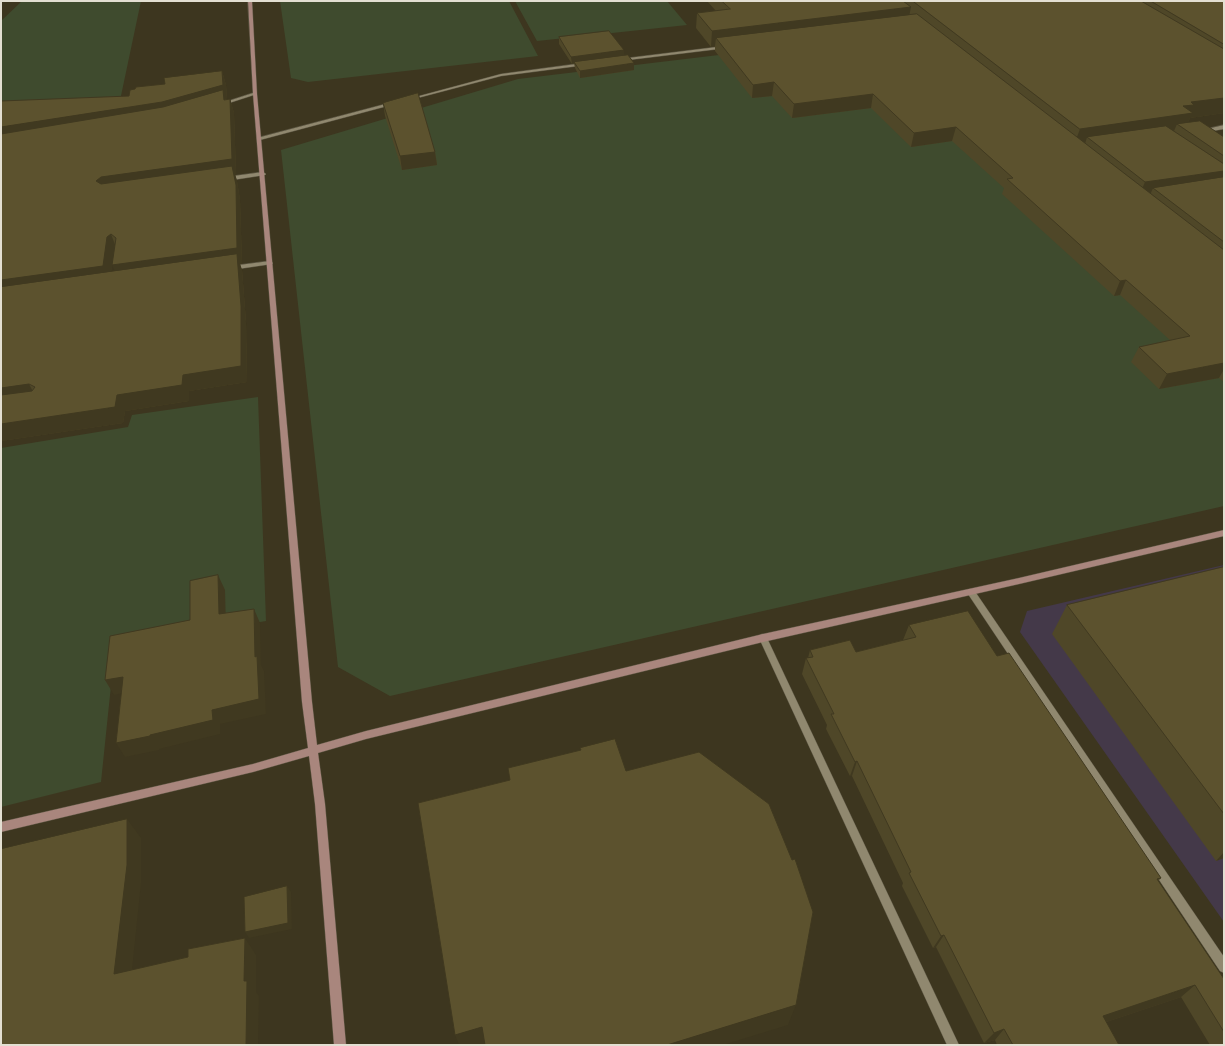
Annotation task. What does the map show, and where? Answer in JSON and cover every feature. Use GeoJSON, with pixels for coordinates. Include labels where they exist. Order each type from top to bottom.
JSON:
{"type":"FeatureCollection","features":[{"type":"Feature","properties":{"kind":"street"},"geometry":{"type":"LineString","coordinates":[[250,1],[255,94],[260,138],[306,686],[320,804],[340,1045]]}},
{"type":"Feature","properties":{"kind":"street"},"geometry":{"type":"LineString","coordinates":[[618,60],[735,46]]}},
{"type":"Feature","properties":{"kind":"street"},"geometry":{"type":"LineString","coordinates":[[403,101],[501,75],[586,64]]}},
{"type":"Feature","properties":{"kind":"street"},"geometry":{"type":"LineString","coordinates":[[212,107],[255,94]]}},
{"type":"Feature","properties":{"kind":"street"},"geometry":{"type":"LineString","coordinates":[[260,138],[395,103]]}},
{"type":"Feature","properties":{"kind":"street"},"geometry":{"type":"LineString","coordinates":[[1193,132],[1224,127]]}},
{"type":"Feature","properties":{"kind":"street"},"geometry":{"type":"LineString","coordinates":[[216,181],[263,174]]}},
{"type":"Feature","properties":{"kind":"street"},"geometry":{"type":"LineString","coordinates":[[223,269],[270,263]]}},
{"type":"Feature","properties":{"kind":"street"},"geometry":{"type":"LineString","coordinates":[[1,827],[253,768],[366,735],[763,638],[971,592],[1224,533]]}},
{"type":"Feature","properties":{"kind":"street"},"geometry":{"type":"LineString","coordinates":[[971,592],[1224,967]]}},
{"type":"Feature","properties":{"kind":"street"},"geometry":{"type":"LineString","coordinates":[[763,638],[953,1045]]}},
{"type":"Feature","properties":{"kind":"shaded area"},"geometry":{"type":"Polygon","coordinates":[[[1224,565],[1224,922],[1020,632],[1027,611],[1224,565]]]}},
{"type":"Feature","properties":{"kind":"green space"},"geometry":{"type":"Polygon","coordinates":[[[22,1],[141,1],[118,110],[1,115],[1,21],[22,1]]]}},
{"type":"Feature","properties":{"kind":"green space"},"geometry":{"type":"Polygon","coordinates":[[[280,1],[509,1],[538,56],[308,82],[291,78],[280,1]]]}},
{"type":"Feature","properties":{"kind":"green space"},"geometry":{"type":"Polygon","coordinates":[[[515,1],[667,1],[687,25],[537,41],[515,1]]]}},
{"type":"Feature","properties":{"kind":"green space"},"geometry":{"type":"Polygon","coordinates":[[[903,33],[1224,287],[1224,506],[390,696],[338,667],[281,150],[518,79],[903,33]]]}},
{"type":"Feature","properties":{"kind":"green space"},"geometry":{"type":"Polygon","coordinates":[[[258,397],[266,621],[115,647],[101,782],[1,807],[1,448],[128,427],[132,415],[258,397]]]}},
{"type":"Feature","properties":{"kind":"building"},"geometry":{"type":"Polygon","coordinates":[[[722,1],[903,1],[911,7],[712,31],[697,13],[730,9],[722,1]]]}},
{"type":"Feature","properties":{"kind":"building"},"geometry":{"type":"Polygon","coordinates":[[[913,1],[1141,1],[1224,49],[1224,98],[1191,102],[1194,105],[1183,106],[1193,113],[1080,129],[913,1]]]}},
{"type":"Feature","properties":{"kind":"building"},"geometry":{"type":"Polygon","coordinates":[[[1151,1],[1224,1],[1224,44],[1151,1]]]}},
{"type":"Feature","properties":{"kind":"building"},"geometry":{"type":"Polygon","coordinates":[[[917,14],[1224,250],[1224,363],[1167,374],[1139,347],[1190,336],[1126,280],[1120,281],[1007,179],[1013,178],[956,127],[914,133],[873,94],[794,104],[774,82],[753,85],[716,38],[917,14]]]}},
{"type":"Feature","properties":{"kind":"building"},"geometry":{"type":"Polygon","coordinates":[[[609,31],[624,50],[571,57],[559,37],[609,31]]]}},
{"type":"Feature","properties":{"kind":"building"},"geometry":{"type":"Polygon","coordinates":[[[628,55],[634,63],[580,71],[574,62],[628,55]]]}},
{"type":"Feature","properties":{"kind":"building"},"geometry":{"type":"Polygon","coordinates":[[[222,71],[223,85],[162,102],[1,127],[1,101],[129,96],[130,90],[135,89],[136,87],[165,84],[164,78],[222,71]]]}},
{"type":"Feature","properties":{"kind":"building"},"geometry":{"type":"Polygon","coordinates":[[[223,90],[224,100],[230,99],[232,159],[101,177],[96,181],[101,184],[232,166],[236,185],[237,248],[112,265],[116,238],[111,234],[107,237],[103,266],[1,280],[1,134],[163,107],[223,90]]]}},
{"type":"Feature","properties":{"kind":"building"},"geometry":{"type":"Polygon","coordinates":[[[418,93],[435,152],[400,156],[383,103],[418,93]]]}},
{"type":"Feature","properties":{"kind":"building"},"geometry":{"type":"Polygon","coordinates":[[[1200,121],[1224,137],[1224,156],[1177,124],[1200,121]]]}},
{"type":"Feature","properties":{"kind":"building"},"geometry":{"type":"Polygon","coordinates":[[[1166,126],[1224,164],[1224,171],[1145,182],[1087,137],[1166,126]]]}},
{"type":"Feature","properties":{"kind":"building"},"geometry":{"type":"Polygon","coordinates":[[[1224,177],[1224,242],[1153,188],[1224,177]]]}},
{"type":"Feature","properties":{"kind":"building"},"geometry":{"type":"Polygon","coordinates":[[[237,254],[241,306],[241,366],[183,375],[182,385],[117,395],[115,407],[1,424],[1,395],[32,391],[35,387],[29,384],[1,388],[1,287],[237,254]]]}},
{"type":"Feature","properties":{"kind":"building"},"geometry":{"type":"Polygon","coordinates":[[[1224,567],[1224,814],[1067,605],[1224,567]]]}},
{"type":"Feature","properties":{"kind":"building"},"geometry":{"type":"Polygon","coordinates":[[[218,575],[219,614],[254,609],[255,657],[257,656],[259,699],[212,710],[213,720],[116,743],[123,677],[105,680],[110,636],[190,620],[190,581],[218,575]]]}},
{"type":"Feature","properties":{"kind":"building"},"geometry":{"type":"Polygon","coordinates":[[[968,611],[997,656],[1009,653],[1161,878],[1157,879],[1224,979],[1224,1032],[1195,985],[1103,1016],[1119,1045],[1013,1045],[1004,1029],[994,1033],[944,935],[941,936],[909,873],[911,872],[857,761],[855,762],[831,714],[834,714],[806,658],[813,657],[810,650],[850,640],[856,652],[916,637],[909,625],[968,611]]]}},
{"type":"Feature","properties":{"kind":"building"},"geometry":{"type":"Polygon","coordinates":[[[615,739],[626,771],[699,752],[769,804],[792,860],[795,859],[813,912],[796,1005],[667,1045],[485,1045],[482,1027],[455,1035],[418,803],[510,780],[508,768],[581,750],[580,748],[615,739]]]}},
{"type":"Feature","properties":{"kind":"building"},"geometry":{"type":"Polygon","coordinates":[[[127,819],[127,865],[114,974],[188,957],[188,949],[245,938],[244,981],[247,981],[246,1045],[1,1045],[1,849],[127,819]]]}},
{"type":"Feature","properties":{"kind":"building"},"geometry":{"type":"Polygon","coordinates":[[[287,886],[288,923],[245,932],[244,897],[287,886]]]}}]}
